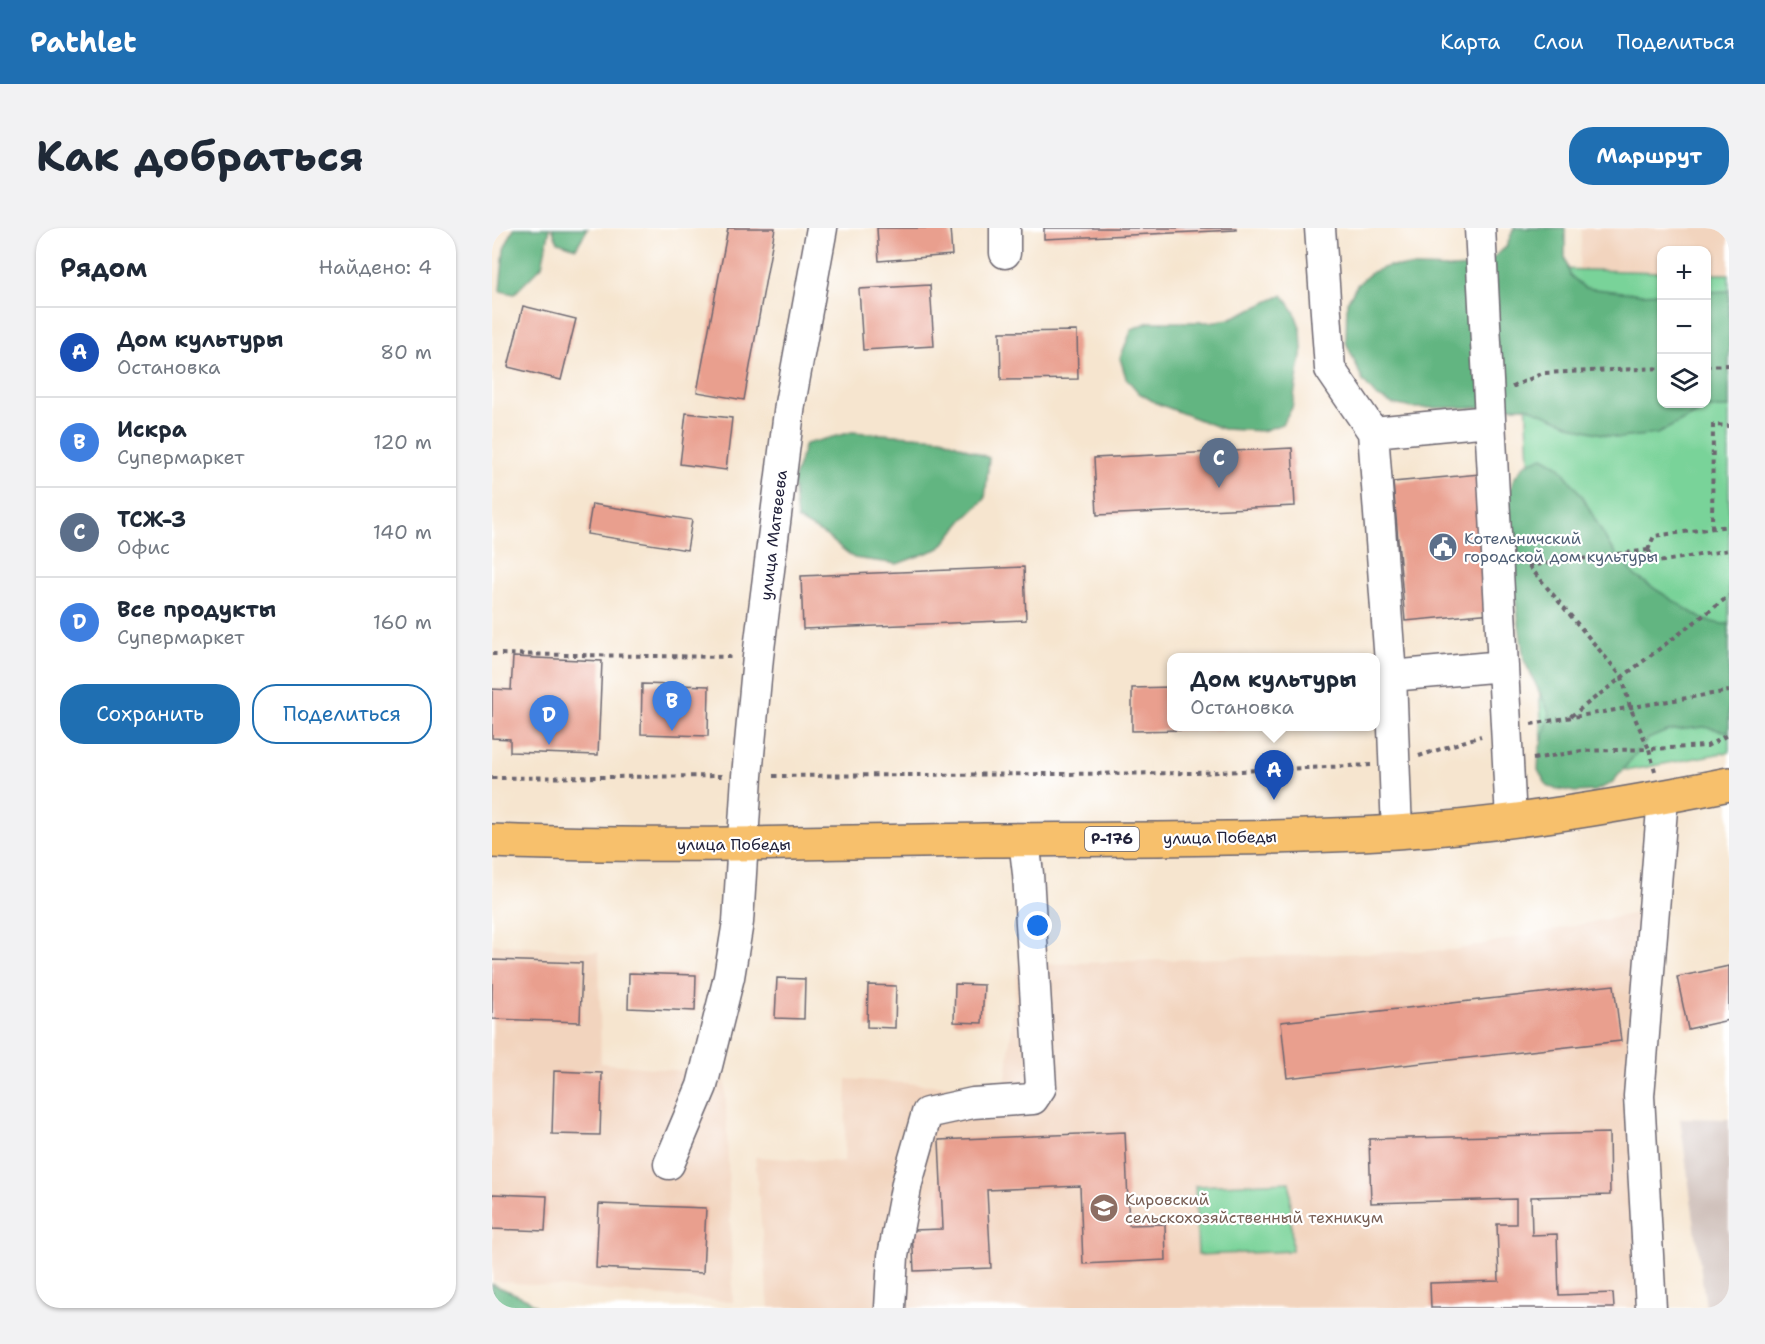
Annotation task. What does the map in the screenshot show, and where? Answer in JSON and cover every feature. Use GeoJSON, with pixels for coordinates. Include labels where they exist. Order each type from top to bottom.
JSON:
{"type":"FeatureCollection","features":[{"type":"Feature","properties":{"kind":"highway","name":"улица Победы"},"geometry":{"type":"LineString","coordinates":[[492,841],[742,845],[1241,837],[1397,832],[1511,820],[1663,797],[1729,784]]}},
{"type":"Feature","properties":{"kind":"street","name":"улица Матвеева"},"geometry":{"type":"LineString","coordinates":[[669,1164],[702,1086],[729,977],[738,922],[747,776],[758,657],[790,404],[822,228]]}},
{"type":"Feature","properties":{"kind":"street"},"geometry":{"type":"LineString","coordinates":[[1320,228],[1330,369],[1373,432],[1391,676],[1397,832]]}},
{"type":"Feature","properties":{"kind":"street"},"geometry":{"type":"LineString","coordinates":[[1480,228],[1511,820]]}},
{"type":"Feature","properties":{"kind":"street"},"geometry":{"type":"LineString","coordinates":[[1373,432],[1490,409]]}},
{"type":"Feature","properties":{"kind":"street"},"geometry":{"type":"LineString","coordinates":[[1391,676],[1503,666]]}},
{"type":"Feature","properties":{"kind":"street"},"geometry":{"type":"LineString","coordinates":[[1651,1308],[1639,1096],[1663,797]]}},
{"type":"Feature","properties":{"kind":"street"},"geometry":{"type":"LineString","coordinates":[[890,1308],[895,1245],[907,1183],[927,1113],[973,1103],[1033,1099],[1041,1087],[1024,840]]}},
{"type":"Feature","properties":{"kind":"path"},"geometry":{"type":"LineString","coordinates":[[1711,366],[1729,365]]}},
{"type":"Feature","properties":{"kind":"path"},"geometry":{"type":"LineString","coordinates":[[1490,409],[1543,373],[1657,368]]}},
{"type":"Feature","properties":{"kind":"path"},"geometry":{"type":"LineString","coordinates":[[1712,528],[1713,425],[1729,426]]}},
{"type":"Feature","properties":{"kind":"path"},"geometry":{"type":"LineString","coordinates":[[1648,550],[1654,536],[1729,526]]}},
{"type":"Feature","properties":{"kind":"path"},"geometry":{"type":"LineString","coordinates":[[1498,571],[1648,550]]}},
{"type":"Feature","properties":{"kind":"path"},"geometry":{"type":"LineString","coordinates":[[1648,550],[1658,561],[1729,550]]}},
{"type":"Feature","properties":{"kind":"path"},"geometry":{"type":"LineString","coordinates":[[1529,566],[1622,677],[1630,706],[1649,749],[1663,797]]}},
{"type":"Feature","properties":{"kind":"path"},"geometry":{"type":"LineString","coordinates":[[1570,716],[1729,596]]}},
{"type":"Feature","properties":{"kind":"path"},"geometry":{"type":"LineString","coordinates":[[492,654],[758,657]]}},
{"type":"Feature","properties":{"kind":"path"},"geometry":{"type":"LineString","coordinates":[[492,778],[1197,773],[1393,764],[1506,728],[1729,691]]}},
{"type":"Feature","properties":{"kind":"path"},"geometry":{"type":"LineString","coordinates":[[1508,763],[1582,751],[1707,746],[1729,734]]}},
{"type":"Feature","properties":{"kind":"shaded area"},"geometry":{"type":"Polygon","coordinates":[[[1582,228],[1729,228],[1729,274],[1711,274],[1711,246],[1657,246],[1657,272],[1579,270],[1582,228]]]}},
{"type":"Feature","properties":{"kind":"shaded area"},"geometry":{"type":"Polygon","coordinates":[[[1637,913],[1638,1308],[769,1308],[755,1157],[844,1162],[847,1079],[1005,1090],[1018,965],[1454,950],[1637,913]]]}},
{"type":"Feature","properties":{"kind":"shaded area"},"geometry":{"type":"Polygon","coordinates":[[[492,944],[599,952],[601,1063],[725,1075],[733,1302],[492,1281],[492,944]]]}},
{"type":"Feature","properties":{"kind":"shaded area"},"geometry":{"type":"Polygon","coordinates":[[[1680,1118],[1729,1119],[1729,1308],[1706,1308],[1680,1118]]]}},
{"type":"Feature","properties":{"kind":"green space"},"geometry":{"type":"Polygon","coordinates":[[[514,228],[550,228],[542,266],[514,294],[500,291],[504,249],[514,228]]]}},
{"type":"Feature","properties":{"kind":"green space"},"geometry":{"type":"Polygon","coordinates":[[[552,228],[588,228],[576,248],[558,242],[552,228]]]}},
{"type":"Feature","properties":{"kind":"green space"},"geometry":{"type":"Polygon","coordinates":[[[1514,228],[1565,228],[1565,258],[1570,275],[1585,288],[1642,294],[1657,293],[1657,408],[1707,408],[1657,434],[1619,438],[1581,429],[1527,407],[1412,408],[1393,404],[1376,396],[1363,381],[1346,342],[1347,302],[1357,285],[1372,272],[1389,266],[1472,267],[1490,260],[1506,247],[1514,228]]]}},
{"type":"Feature","properties":{"kind":"green space"},"geometry":{"type":"Polygon","coordinates":[[[1520,268],[1657,272],[1657,408],[1711,408],[1711,274],[1729,274],[1729,752],[1631,770],[1543,764],[1520,268]]]}},
{"type":"Feature","properties":{"kind":"green space"},"geometry":{"type":"Polygon","coordinates":[[[1729,291],[1729,408],[1711,408],[1711,292],[1729,291]]]}},
{"type":"Feature","properties":{"kind":"green space"},"geometry":{"type":"Polygon","coordinates":[[[1283,295],[1294,311],[1301,330],[1302,350],[1292,408],[1282,424],[1263,431],[1223,429],[1156,403],[1139,393],[1126,378],[1120,358],[1132,329],[1149,322],[1210,322],[1229,319],[1283,295]]]}},
{"type":"Feature","properties":{"kind":"green space"},"geometry":{"type":"Polygon","coordinates":[[[852,432],[942,438],[989,458],[985,499],[963,520],[940,548],[897,564],[854,558],[825,535],[797,519],[793,481],[805,444],[852,432]]]}},
{"type":"Feature","properties":{"kind":"green space"},"geometry":{"type":"Polygon","coordinates":[[[1543,457],[1559,466],[1582,496],[1610,546],[1635,576],[1702,619],[1729,624],[1729,732],[1704,727],[1667,731],[1648,739],[1612,783],[1595,791],[1575,792],[1548,787],[1538,770],[1539,751],[1550,714],[1524,660],[1508,543],[1508,500],[1513,480],[1525,464],[1543,457]]]}},
{"type":"Feature","properties":{"kind":"green space"},"geometry":{"type":"Polygon","coordinates":[[[1290,1182],[1292,1251],[1198,1255],[1195,1186],[1290,1182]]]}},
{"type":"Feature","properties":{"kind":"green space"},"geometry":{"type":"Polygon","coordinates":[[[492,1284],[527,1299],[538,1308],[492,1308],[492,1284]]]}},
{"type":"Feature","properties":{"kind":"building"},"geometry":{"type":"Polygon","coordinates":[[[728,228],[775,228],[744,400],[697,392],[728,228]]]}},
{"type":"Feature","properties":{"kind":"building"},"geometry":{"type":"Polygon","coordinates":[[[877,228],[950,228],[952,255],[879,261],[877,228]]]}},
{"type":"Feature","properties":{"kind":"building"},"geometry":{"type":"Polygon","coordinates":[[[1044,228],[1236,228],[1236,230],[1044,239],[1044,228]]]}},
{"type":"Feature","properties":{"kind":"building"},"geometry":{"type":"Polygon","coordinates":[[[930,285],[934,346],[863,350],[859,289],[930,285]]]}},
{"type":"Feature","properties":{"kind":"building"},"geometry":{"type":"Polygon","coordinates":[[[523,306],[576,319],[561,380],[508,367],[523,306]]]}},
{"type":"Feature","properties":{"kind":"building"},"geometry":{"type":"Polygon","coordinates":[[[1077,331],[1078,379],[1001,380],[1000,332],[1077,331]]]}},
{"type":"Feature","properties":{"kind":"building"},"geometry":{"type":"Polygon","coordinates":[[[686,413],[732,418],[726,470],[680,464],[686,413]]]}},
{"type":"Feature","properties":{"kind":"building"},"geometry":{"type":"Polygon","coordinates":[[[1292,448],[1295,506],[1097,515],[1094,458],[1292,448]]]}},
{"type":"Feature","properties":{"kind":"building","name":"Котельничский городской дом культуры"},"geometry":{"type":"Polygon","coordinates":[[[1480,474],[1493,613],[1405,621],[1393,482],[1480,474]]]}},
{"type":"Feature","properties":{"kind":"building"},"geometry":{"type":"Polygon","coordinates":[[[592,504],[692,520],[687,550],[587,534],[592,504]]]}},
{"type":"Feature","properties":{"kind":"building"},"geometry":{"type":"Polygon","coordinates":[[[1024,567],[1026,620],[803,629],[801,576],[1024,567]]]}},
{"type":"Feature","properties":{"kind":"building"},"geometry":{"type":"Polygon","coordinates":[[[513,657],[602,661],[598,755],[510,752],[510,739],[492,738],[492,689],[511,690],[513,657]]]}},
{"type":"Feature","properties":{"kind":"building"},"geometry":{"type":"Polygon","coordinates":[[[642,684],[709,686],[708,736],[641,734],[642,684]]]}},
{"type":"Feature","properties":{"kind":"building"},"geometry":{"type":"Polygon","coordinates":[[[1167,687],[1167,730],[1132,731],[1132,688],[1167,687]]]}},
{"type":"Feature","properties":{"kind":"building"},"geometry":{"type":"Polygon","coordinates":[[[492,960],[582,963],[580,1022],[492,1019],[492,960]]]}},
{"type":"Feature","properties":{"kind":"building"},"geometry":{"type":"Polygon","coordinates":[[[1729,966],[1729,1020],[1688,1029],[1677,977],[1729,966]]]}},
{"type":"Feature","properties":{"kind":"building"},"geometry":{"type":"Polygon","coordinates":[[[629,973],[696,975],[695,1011],[628,1008],[629,973]]]}},
{"type":"Feature","properties":{"kind":"building"},"geometry":{"type":"Polygon","coordinates":[[[777,978],[805,979],[804,1019],[775,1018],[777,978]]]}},
{"type":"Feature","properties":{"kind":"building"},"geometry":{"type":"Polygon","coordinates":[[[955,984],[984,985],[982,1023],[954,1022],[955,984]]]}},
{"type":"Feature","properties":{"kind":"building"},"geometry":{"type":"Polygon","coordinates":[[[868,985],[896,986],[895,1028],[867,1027],[868,985]]]}},
{"type":"Feature","properties":{"kind":"building"},"geometry":{"type":"Polygon","coordinates":[[[1614,985],[1621,1041],[1287,1078],[1281,1022],[1614,985]]]}},
{"type":"Feature","properties":{"kind":"building"},"geometry":{"type":"Polygon","coordinates":[[[554,1071],[602,1073],[600,1135],[552,1134],[554,1071]]]}},
{"type":"Feature","properties":{"kind":"building","name":"Кировский сельскохозяйственный техникум"},"geometry":{"type":"Polygon","coordinates":[[[1125,1132],[1129,1225],[1165,1224],[1166,1260],[1083,1264],[1080,1186],[987,1190],[991,1268],[914,1271],[912,1230],[943,1229],[939,1140],[1125,1132]]]}},
{"type":"Feature","properties":{"kind":"building"},"geometry":{"type":"Polygon","coordinates":[[[1609,1133],[1610,1195],[1531,1197],[1532,1235],[1557,1234],[1559,1295],[1613,1293],[1614,1308],[1431,1308],[1430,1283],[1499,1281],[1497,1224],[1516,1224],[1516,1199],[1371,1203],[1369,1139],[1609,1133]]]}},
{"type":"Feature","properties":{"kind":"building"},"geometry":{"type":"Polygon","coordinates":[[[492,1194],[547,1196],[545,1231],[492,1229],[492,1194]]]}},
{"type":"Feature","properties":{"kind":"building"},"geometry":{"type":"Polygon","coordinates":[[[599,1204],[706,1208],[703,1273],[596,1268],[599,1204]]]}},
{"type":"Feature","properties":{"kind":"place","name":"ТСЖ-3"},"geometry":{"type":"Point","coordinates":[1219,488]}},
{"type":"Feature","properties":{"kind":"place","name":"Котельничский городской дом культуры"},"geometry":{"type":"Point","coordinates":[1443,547]}},
{"type":"Feature","properties":{"kind":"place","name":"Искра"},"geometry":{"type":"Point","coordinates":[672,731]}},
{"type":"Feature","properties":{"kind":"place","name":"Все продукты"},"geometry":{"type":"Point","coordinates":[549,745]}},
{"type":"Feature","properties":{"kind":"place","name":"Дом культуры"},"geometry":{"type":"Point","coordinates":[1274,800]}},
{"type":"Feature","properties":{"kind":"place","name":"Кировский сельскохозяйственный техникум"},"geometry":{"type":"Point","coordinates":[1104,1208]}}]}
